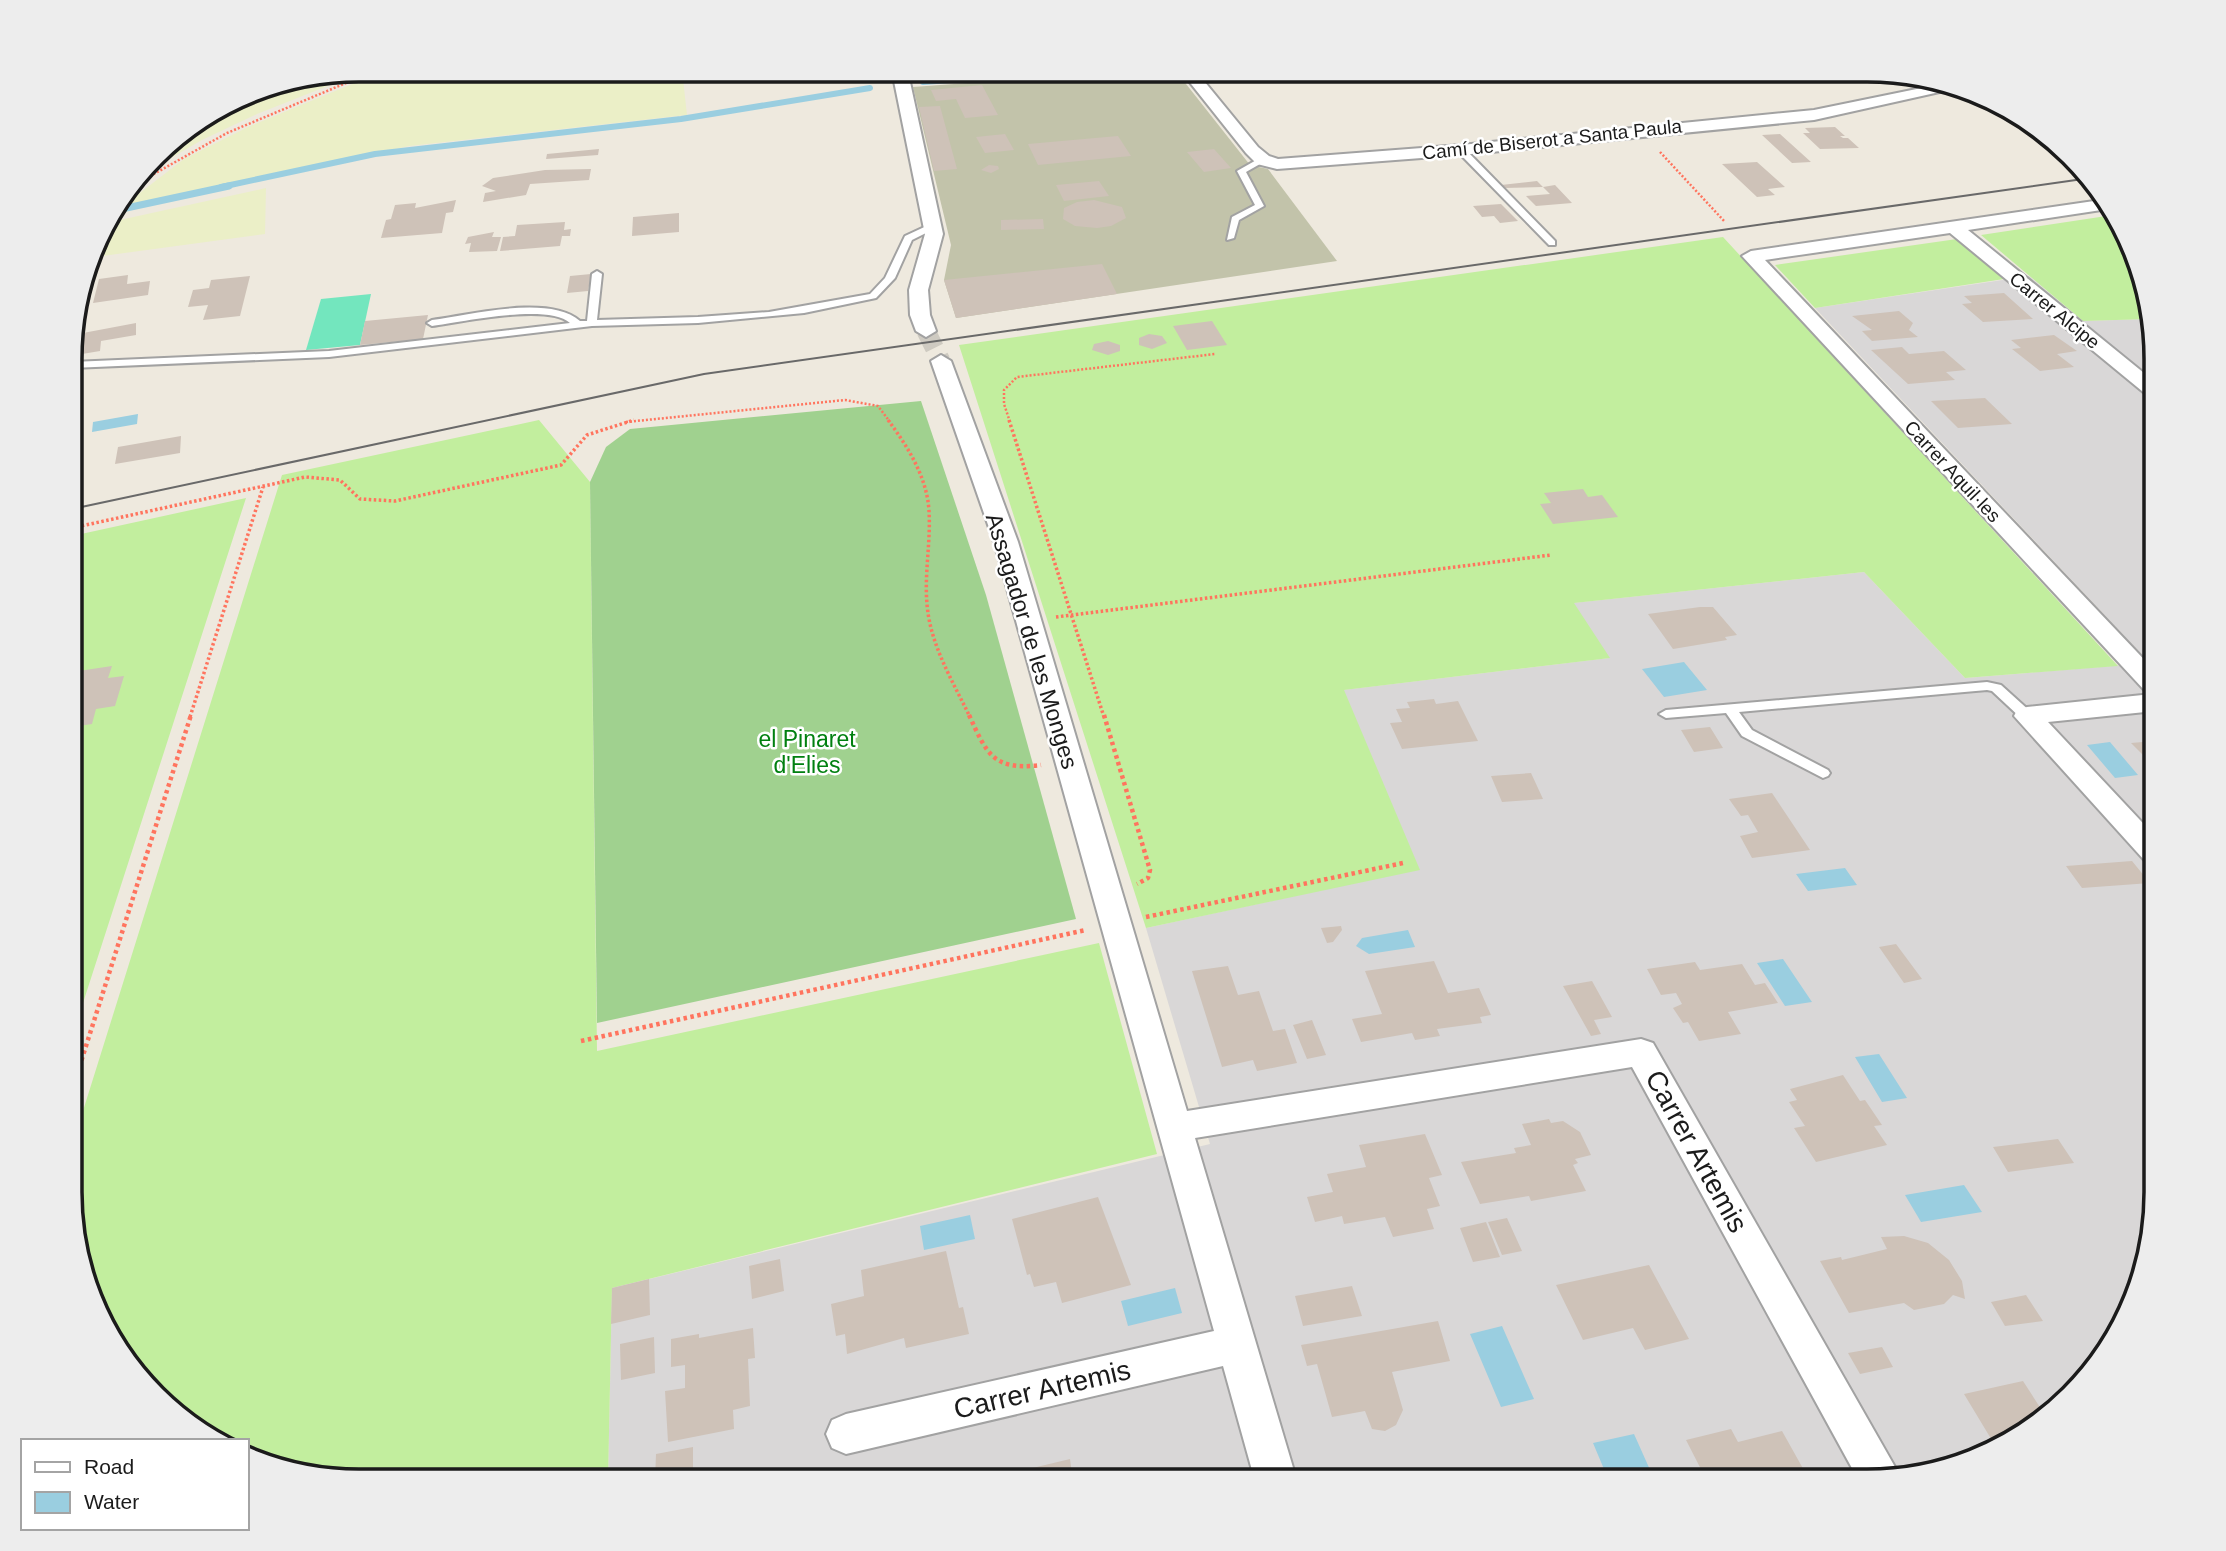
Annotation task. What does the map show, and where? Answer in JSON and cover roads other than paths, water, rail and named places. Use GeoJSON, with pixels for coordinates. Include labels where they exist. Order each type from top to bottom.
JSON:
{"type":"FeatureCollection","features":[{"type":"Feature","properties":{"kind":"street"},"geometry":{"type":"LineString","coordinates":[[902,82],[933,226],[933,247],[916,296],[926,331]]}},
{"type":"Feature","properties":{"kind":"street"},"geometry":{"type":"LineString","coordinates":[[1197,82],[1263,160]]}},
{"type":"Feature","properties":{"kind":"street","name":"Camí de Biserot a Santa Paula"},"geometry":{"type":"LineString","coordinates":[[1263,160],[1277,163],[1461,150],[1640,130],[1814,115],[1930,90]]}},
{"type":"Feature","properties":{"kind":"street"},"geometry":{"type":"LineString","coordinates":[[1954,227],[2098,206]]}},
{"type":"Feature","properties":{"kind":"street","name":"Carrer Aquil·les"},"geometry":{"type":"LineString","coordinates":[[1954,227],[1751,256],[2144,674]]}},
{"type":"Feature","properties":{"kind":"street","name":"Carrer Alcipe"},"geometry":{"type":"LineString","coordinates":[[1954,227],[2144,383]]}},
{"type":"Feature","properties":{"kind":"street","name":"Assagador de les Monges"},"geometry":{"type":"LineString","coordinates":[[941,361],[1006,542],[1176,1127]]}},
{"type":"Feature","properties":{"kind":"street"},"geometry":{"type":"LineString","coordinates":[[2027,716],[2144,703]]}},
{"type":"Feature","properties":{"kind":"street"},"geometry":{"type":"LineString","coordinates":[[2027,716],[2144,842]]}},
{"type":"Feature","properties":{"kind":"street","name":"Carrer Artemis"},"geometry":{"type":"LineString","coordinates":[[1176,1127],[1641,1052],[1875,1469]]}},
{"type":"Feature","properties":{"kind":"street"},"geometry":{"type":"LineString","coordinates":[[1176,1127],[1273,1469]]}},
{"type":"Feature","properties":{"kind":"street","name":"Carrer Artemis"},"geometry":{"type":"LineString","coordinates":[[846,1434],[1238,1345]]}},
{"type":"Feature","properties":{"kind":"lane"},"geometry":{"type":"LineString","coordinates":[[1461,150],[1552,243]]}},
{"type":"Feature","properties":{"kind":"lane"},"geometry":{"type":"LineString","coordinates":[[1230,237],[1235,219],[1260,206],[1241,171],[1263,160]]}},
{"type":"Feature","properties":{"kind":"lane"},"geometry":{"type":"LineString","coordinates":[[82,365],[329,354],[592,323],[731,319],[800,312],[873,296],[882,291],[908,237],[933,226]]}},
{"type":"Feature","properties":{"kind":"lane"},"geometry":{"type":"LineString","coordinates":[[592,323],[597,274]]}},
{"type":"Feature","properties":{"kind":"lane"},"geometry":{"type":"LineString","coordinates":[[432,323],[552,310],[575,320],[578,325]]}},
{"type":"Feature","properties":{"kind":"lane"},"geometry":{"type":"LineString","coordinates":[[1666,714],[1987,686],[1996,688],[2027,716]]}},
{"type":"Feature","properties":{"kind":"lane"},"geometry":{"type":"LineString","coordinates":[[1730,709],[1747,733],[1823,773]]}},
{"type":"Feature","properties":{"kind":"water"},"geometry":{"type":"Polygon","coordinates":[[[138,414],[137,424],[92,432],[93,422],[138,414]]]}},
{"type":"Feature","properties":{"kind":"water"},"geometry":{"type":"Polygon","coordinates":[[[1684,662],[1707,690],[1664,697],[1642,669],[1684,662]]]}},
{"type":"Feature","properties":{"kind":"water"},"geometry":{"type":"Polygon","coordinates":[[[2110,742],[2138,775],[2115,778],[2087,745],[2110,742]]]}},
{"type":"Feature","properties":{"kind":"water"},"geometry":{"type":"Polygon","coordinates":[[[1845,868],[1857,885],[1808,891],[1796,874],[1845,868]]]}},
{"type":"Feature","properties":{"kind":"water"},"geometry":{"type":"Polygon","coordinates":[[[1408,930],[1415,947],[1369,954],[1356,946],[1362,938],[1408,930]]]}},
{"type":"Feature","properties":{"kind":"water"},"geometry":{"type":"Polygon","coordinates":[[[1783,959],[1812,1002],[1785,1006],[1757,963],[1783,959]]]}},
{"type":"Feature","properties":{"kind":"water"},"geometry":{"type":"Polygon","coordinates":[[[1879,1054],[1907,1098],[1882,1102],[1855,1057],[1879,1054]]]}},
{"type":"Feature","properties":{"kind":"water"},"geometry":{"type":"Polygon","coordinates":[[[1964,1185],[1982,1212],[1921,1222],[1905,1195],[1964,1185]]]}},
{"type":"Feature","properties":{"kind":"water"},"geometry":{"type":"Polygon","coordinates":[[[970,1215],[975,1239],[924,1250],[920,1226],[970,1215]]]}},
{"type":"Feature","properties":{"kind":"water"},"geometry":{"type":"Polygon","coordinates":[[[1175,1288],[1182,1313],[1128,1326],[1121,1301],[1175,1288]]]}},
{"type":"Feature","properties":{"kind":"water"},"geometry":{"type":"Polygon","coordinates":[[[1502,1326],[1534,1399],[1501,1407],[1470,1334],[1502,1326]]]}},
{"type":"Feature","properties":{"kind":"water"},"geometry":{"type":"Polygon","coordinates":[[[1634,1434],[1650,1469],[1604,1469],[1593,1443],[1634,1434]]]}},
{"type":"Feature","properties":{"kind":"waterway"},"geometry":{"type":"LineString","coordinates":[[221,187],[375,154],[681,119],[870,88]]}},
{"type":"Feature","properties":{"kind":"waterway"},"geometry":{"type":"LineString","coordinates":[[127,208],[229,186]]}},
{"type":"Feature","properties":{"kind":"tunnel"},"geometry":{"type":"LineString","coordinates":[[926,331],[941,361]]}},
{"type":"Feature","properties":{"kind":"tram line"},"geometry":{"type":"LineString","coordinates":[[82,507],[704,374],[2077,180]]}},
{"type":"Feature","properties":{"kind":"park label","name":"el Pinaret d'Elies"},"geometry":{"type":"Point","coordinates":[807,752]}}]}
